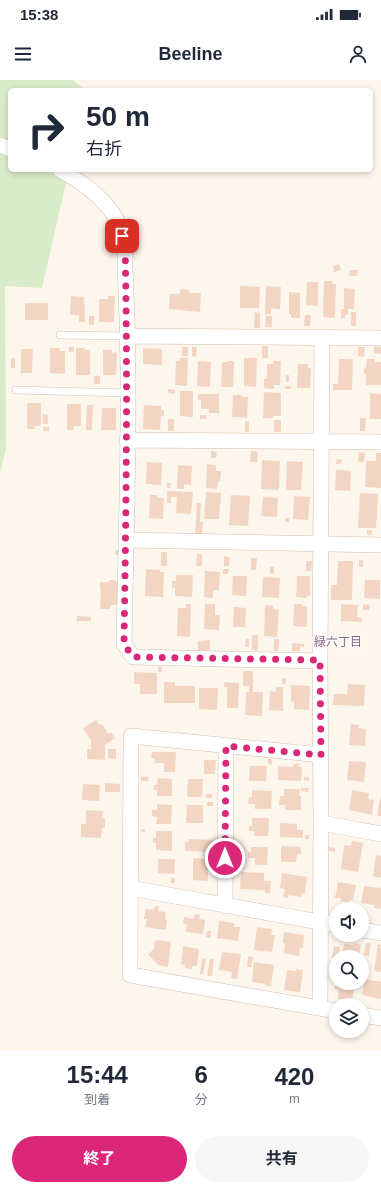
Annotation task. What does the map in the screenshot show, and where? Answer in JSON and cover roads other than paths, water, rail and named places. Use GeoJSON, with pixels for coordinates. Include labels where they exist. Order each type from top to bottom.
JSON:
{"type":"FeatureCollection","features":[{"type":"Feature","properties":{"kind":"street"},"geometry":{"type":"LineString","coordinates":[[64,172],[94,192],[109,207],[120,227],[125,244],[127,440],[124,644],[133,657],[320,660]]}},
{"type":"Feature","properties":{"kind":"street"},"geometry":{"type":"LineString","coordinates":[[127,336],[381,338]]}},
{"type":"Feature","properties":{"kind":"street"},"geometry":{"type":"LineString","coordinates":[[320,1008],[322,823],[320,544],[322,337]]}},
{"type":"Feature","properties":{"kind":"street"},"geometry":{"type":"LineString","coordinates":[[127,440],[381,442]]}},
{"type":"Feature","properties":{"kind":"street"},"geometry":{"type":"LineString","coordinates":[[126,540],[381,545]]}},
{"type":"Feature","properties":{"kind":"street"},"geometry":{"type":"LineString","coordinates":[[321,755],[131,736],[130,975],[329,1010]]}},
{"type":"Feature","properties":{"kind":"street"},"geometry":{"type":"LineString","coordinates":[[225,906],[226,746]]}},
{"type":"Feature","properties":{"kind":"street"},"geometry":{"type":"LineString","coordinates":[[322,823],[381,834]]}},
{"type":"Feature","properties":{"kind":"street"},"geometry":{"type":"LineString","coordinates":[[130,888],[329,924]]}},
{"type":"Feature","properties":{"kind":"street"},"geometry":{"type":"LineString","coordinates":[[369,931],[381,933]]}},
{"type":"Feature","properties":{"kind":"street"},"geometry":{"type":"LineString","coordinates":[[369,1016],[381,1018]]}},
{"type":"Feature","properties":{"kind":"lane"},"geometry":{"type":"LineString","coordinates":[[60,335],[127,336]]}},
{"type":"Feature","properties":{"kind":"lane"},"geometry":{"type":"LineString","coordinates":[[16,390],[127,393]]}},
{"type":"Feature","properties":{"kind":"district","name":"緑六丁目"},"geometry":{"type":"Point","coordinates":[338,642]}}]}
